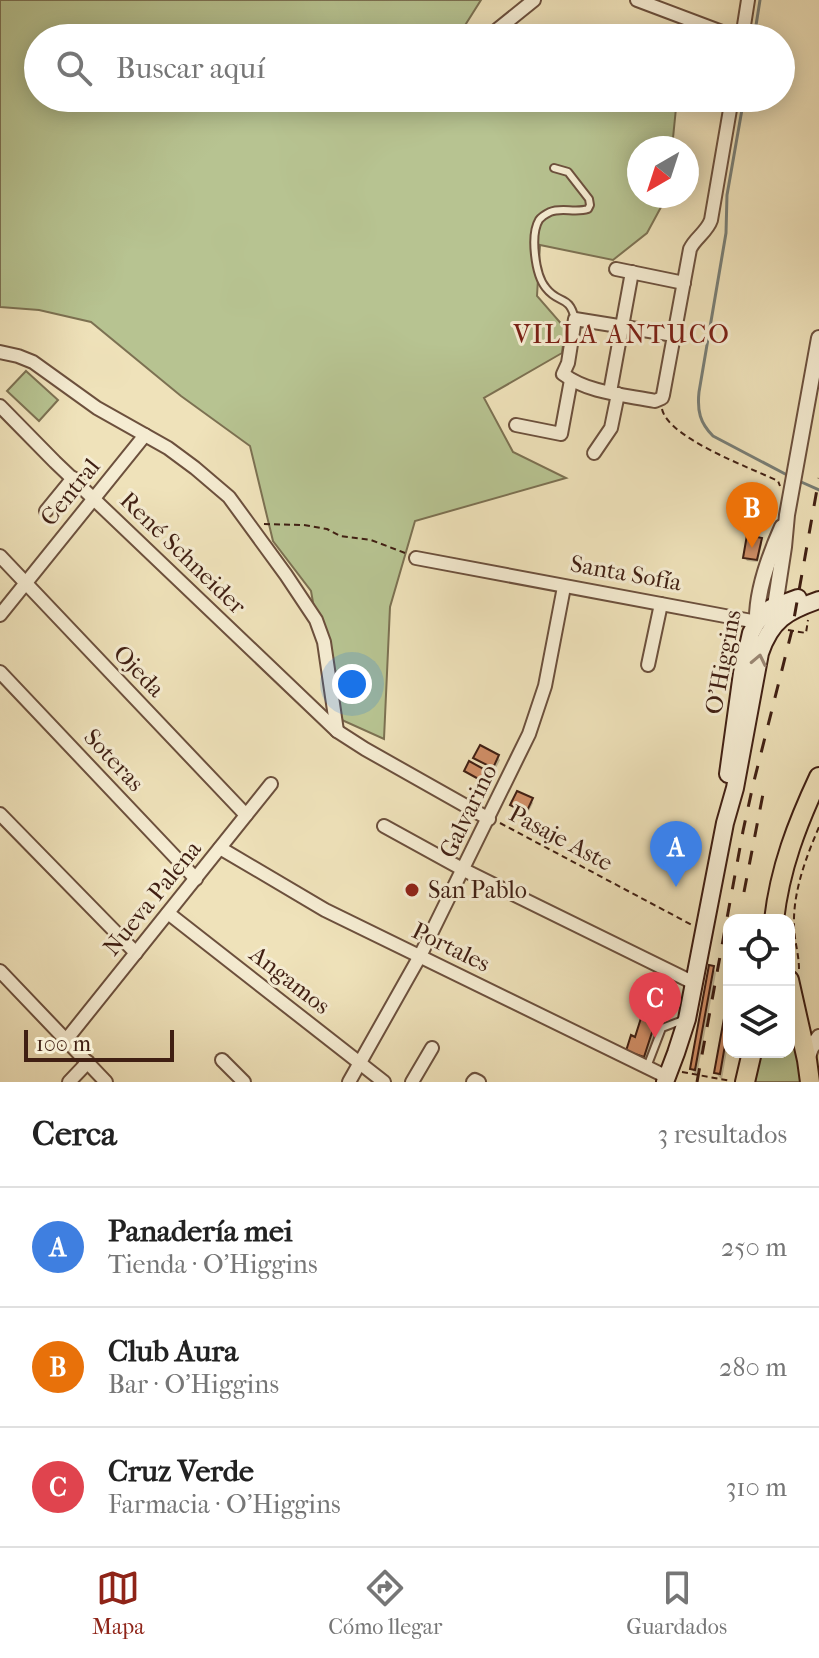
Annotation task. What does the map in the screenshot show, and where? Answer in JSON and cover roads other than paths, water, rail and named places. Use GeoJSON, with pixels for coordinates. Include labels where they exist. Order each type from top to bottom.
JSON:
{"type":"FeatureCollection","features":[{"type":"Feature","properties":{"kind":"main road","name":"Santa Sofía"},"geometry":{"type":"LineString","coordinates":[[769,615],[819,592]]}},
{"type":"Feature","properties":{"kind":"main road"},"geometry":{"type":"LineString","coordinates":[[769,615],[819,600]]}},
{"type":"Feature","properties":{"kind":"main road","name":"O'Higgins"},"geometry":{"type":"LineString","coordinates":[[671,1077],[687,1019],[769,615]]}},
{"type":"Feature","properties":{"kind":"main road"},"geometry":{"type":"LineString","coordinates":[[774,914],[790,843],[819,777]]}},
{"type":"Feature","properties":{"kind":"main road"},"geometry":{"type":"LineString","coordinates":[[786,914],[798,857],[819,807]]}},
{"type":"Feature","properties":{"kind":"main road"},"geometry":{"type":"LineString","coordinates":[[795,986],[810,1082]]}},
{"type":"Feature","properties":{"kind":"main road"},"geometry":{"type":"LineString","coordinates":[[745,1082],[751,1058]]}},
{"type":"Feature","properties":{"kind":"street"},"geometry":{"type":"LineString","coordinates":[[504,24],[534,0]]}},
{"type":"Feature","properties":{"kind":"street"},"geometry":{"type":"LineString","coordinates":[[637,0],[702,24]]}},
{"type":"Feature","properties":{"kind":"street"},"geometry":{"type":"LineString","coordinates":[[743,24],[748,0]]}},
{"type":"Feature","properties":{"kind":"street"},"geometry":{"type":"LineString","coordinates":[[567,377],[589,388],[660,400],[692,244],[707,229],[711,220],[730,112]]}},
{"type":"Feature","properties":{"kind":"street"},"geometry":{"type":"LineString","coordinates":[[616,269],[684,283]]}},
{"type":"Feature","properties":{"kind":"street"},"geometry":{"type":"LineString","coordinates":[[594,453],[611,428],[622,326],[632,272]]}},
{"type":"Feature","properties":{"kind":"street"},"geometry":{"type":"LineString","coordinates":[[516,425],[561,434],[575,319],[674,335]]}},
{"type":"Feature","properties":{"kind":"street","name":"O'Higgins"},"geometry":{"type":"LineString","coordinates":[[769,615],[784,547],[819,338]]}},
{"type":"Feature","properties":{"kind":"street"},"geometry":{"type":"LineString","coordinates":[[0,352],[33,362],[97,408],[168,448],[229,497],[316,620],[324,642],[337,731]]}},
{"type":"Feature","properties":{"kind":"street","name":"René Schneider"},"geometry":{"type":"LineString","coordinates":[[0,406],[337,731],[489,819]]}},
{"type":"Feature","properties":{"kind":"street","name":"Central"},"geometry":{"type":"LineString","coordinates":[[0,615],[145,435]]}},
{"type":"Feature","properties":{"kind":"street"},"geometry":{"type":"LineString","coordinates":[[46,511],[73,478]]}},
{"type":"Feature","properties":{"kind":"street","name":"Ojeda"},"geometry":{"type":"LineString","coordinates":[[0,556],[246,815]]}},
{"type":"Feature","properties":{"kind":"street","name":"Santa Sofía"},"geometry":{"type":"LineString","coordinates":[[416,558],[661,604],[769,615]]}},
{"type":"Feature","properties":{"kind":"street","name":"Galvarino"},"geometry":{"type":"LineString","coordinates":[[349,1082],[420,956],[529,734],[540,704],[564,587]]}},
{"type":"Feature","properties":{"kind":"street"},"geometry":{"type":"LineString","coordinates":[[648,665],[661,604]]}},
{"type":"Feature","properties":{"kind":"street","name":"Soteras"},"geometry":{"type":"LineString","coordinates":[[0,672],[196,879]]}},
{"type":"Feature","properties":{"kind":"street","name":"Nueva Palena"},"geometry":{"type":"LineString","coordinates":[[66,1040],[271,784]]}},
{"type":"Feature","properties":{"kind":"street"},"geometry":{"type":"LineString","coordinates":[[0,814],[136,953]]}},
{"type":"Feature","properties":{"kind":"street"},"geometry":{"type":"LineString","coordinates":[[384,826],[464,870],[694,983]]}},
{"type":"Feature","properties":{"kind":"street","name":"Portales"},"geometry":{"type":"LineString","coordinates":[[220,848],[325,910],[671,1077]]}},
{"type":"Feature","properties":{"kind":"street","name":"Angamos"},"geometry":{"type":"LineString","coordinates":[[168,913],[384,1082]]}},
{"type":"Feature","properties":{"kind":"street"},"geometry":{"type":"LineString","coordinates":[[0,971],[106,1082]]}},
{"type":"Feature","properties":{"kind":"street"},"geometry":{"type":"LineString","coordinates":[[799,1023],[819,1030]]}},
{"type":"Feature","properties":{"kind":"street"},"geometry":{"type":"LineString","coordinates":[[807,1060],[819,1037]]}},
{"type":"Feature","properties":{"kind":"street"},"geometry":{"type":"LineString","coordinates":[[412,1082],[432,1048]]}},
{"type":"Feature","properties":{"kind":"street"},"geometry":{"type":"LineString","coordinates":[[222,1060],[244,1082]]}},
{"type":"Feature","properties":{"kind":"street"},"geometry":{"type":"LineString","coordinates":[[69,1082],[88,1062]]}},
{"type":"Feature","properties":{"kind":"lane"},"geometry":{"type":"LineString","coordinates":[[554,168],[568,172],[589,199],[590,205],[582,211],[556,210],[544,215],[536,237],[536,262],[545,287],[571,306],[575,319]]}},
{"type":"Feature","properties":{"kind":"lane"},"geometry":{"type":"LineString","coordinates":[[768,914],[776,896]]}},
{"type":"Feature","properties":{"kind":"lane"},"geometry":{"type":"LineString","coordinates":[[647,1068],[662,1028],[687,1019]]}},
{"type":"Feature","properties":{"kind":"waterway"},"geometry":{"type":"LineString","coordinates":[[756,24],[760,0]]}},
{"type":"Feature","properties":{"kind":"waterway"},"geometry":{"type":"LineString","coordinates":[[742,112],[727,195],[726,233],[699,392],[699,411],[713,436],[789,476]]}},
{"type":"Feature","properties":{"kind":"waterway"},"geometry":{"type":"LineString","coordinates":[[799,481],[819,490]]}},
{"type":"Feature","properties":{"kind":"railway"},"geometry":{"type":"LineString","coordinates":[[697,1082],[743,831],[792,630],[819,478]]}},
{"type":"Feature","properties":{"kind":"railway"},"geometry":{"type":"LineString","coordinates":[[744,892],[763,794]]}},
{"type":"Feature","properties":{"kind":"place","name":"Club Aura"},"geometry":{"type":"Point","coordinates":[752,548]}},
{"type":"Feature","properties":{"kind":"place","name":"Panadería mei"},"geometry":{"type":"Point","coordinates":[676,887]}},
{"type":"Feature","properties":{"kind":"place","name":"San Pablo"},"geometry":{"type":"Point","coordinates":[412,890]}},
{"type":"Feature","properties":{"kind":"place","name":"Cruz Verde"},"geometry":{"type":"Point","coordinates":[655,1038]}},
{"type":"Feature","properties":{"kind":"district","name":"VILLA ANTUCO"},"geometry":{"type":"Point","coordinates":[622,334]}}]}
